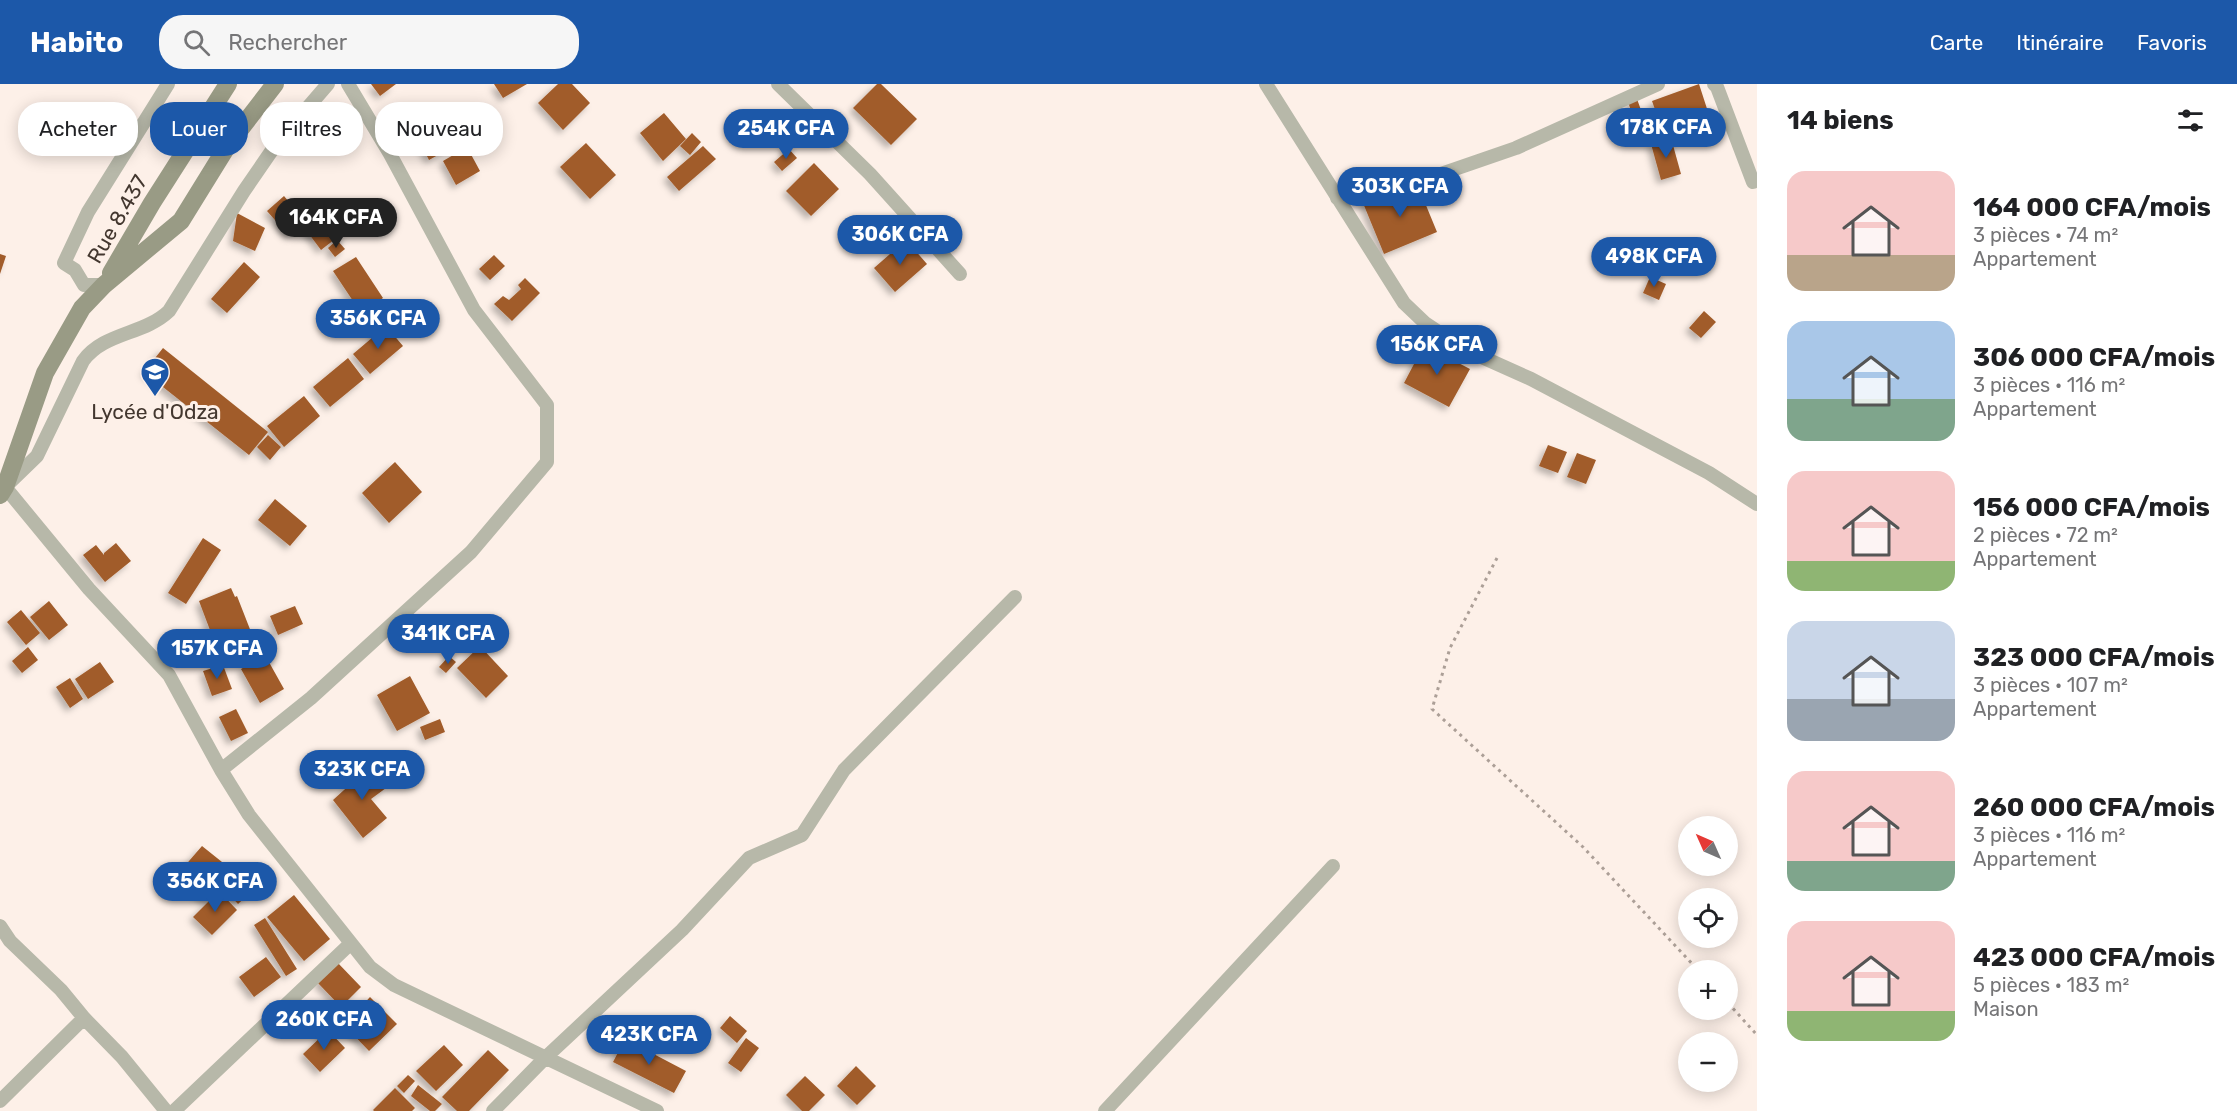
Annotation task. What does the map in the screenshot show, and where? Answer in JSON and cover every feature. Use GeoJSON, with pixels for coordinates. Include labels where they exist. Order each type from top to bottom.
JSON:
{"type":"FeatureCollection","features":[{"type":"Feature","properties":{"kind":"main road","name":"Rue 8.437"},"geometry":{"type":"LineString","coordinates":[[104,285],[164,183],[228,84]]}},
{"type":"Feature","properties":{"kind":"main road","name":"Rue 8.437"},"geometry":{"type":"LineString","coordinates":[[3,491],[45,373],[82,308],[104,285],[181,220],[228,145],[274,84]]}},
{"type":"Feature","properties":{"kind":"street"},"geometry":{"type":"LineString","coordinates":[[104,285],[84,285],[75,270],[64,263],[88,212],[168,84]]}},
{"type":"Feature","properties":{"kind":"street"},"geometry":{"type":"LineString","coordinates":[[328,84],[277,143],[244,191],[169,311],[151,324],[100,344],[90,351],[37,456],[3,491],[88,589],[169,675],[220,770],[249,815],[350,944],[370,966],[394,985],[657,1111]]}},
{"type":"Feature","properties":{"kind":"street"},"geometry":{"type":"LineString","coordinates":[[220,770],[311,698],[471,552],[547,462],[547,405],[474,310],[390,154],[348,84]]}},
{"type":"Feature","properties":{"kind":"street"},"geometry":{"type":"LineString","coordinates":[[778,84],[870,174],[960,274]]}},
{"type":"Feature","properties":{"kind":"street"},"geometry":{"type":"LineString","coordinates":[[1266,84],[1404,303],[1425,323],[1464,348],[1531,379],[1709,473],[1757,504]]}},
{"type":"Feature","properties":{"kind":"street"},"geometry":{"type":"LineString","coordinates":[[1337,198],[1429,178],[1516,148],[1658,84]]}},
{"type":"Feature","properties":{"kind":"street"},"geometry":{"type":"LineString","coordinates":[[1714,84],[1753,182]]}},
{"type":"Feature","properties":{"kind":"street"},"geometry":{"type":"LineString","coordinates":[[493,1111],[545,1058],[682,930],[749,858],[802,835],[844,770],[1015,597]]}},
{"type":"Feature","properties":{"kind":"street"},"geometry":{"type":"LineString","coordinates":[[1105,1111],[1333,866]]}},
{"type":"Feature","properties":{"kind":"street"},"geometry":{"type":"LineString","coordinates":[[0,926],[10,940],[61,990],[84,1018],[123,1057],[166,1111]]}},
{"type":"Feature","properties":{"kind":"street"},"geometry":{"type":"LineString","coordinates":[[174,1111],[350,944]]}},
{"type":"Feature","properties":{"kind":"street"},"geometry":{"type":"LineString","coordinates":[[0,1101],[84,1018]]}},
{"type":"Feature","properties":{"kind":"path"},"geometry":{"type":"LineString","coordinates":[[1497,558],[1450,648],[1432,709],[1583,847],[1689,960]]}},
{"type":"Feature","properties":{"kind":"path"},"geometry":{"type":"LineString","coordinates":[[1738,1014],[1757,1035]]}},
{"type":"Feature","properties":{"kind":"building"},"geometry":{"type":"Polygon","coordinates":[[[371,84],[396,84],[380,96],[371,84]]]}},
{"type":"Feature","properties":{"kind":"building"},"geometry":{"type":"Polygon","coordinates":[[[494,84],[527,84],[503,98],[494,84]]]}},
{"type":"Feature","properties":{"kind":"building"},"geometry":{"type":"Polygon","coordinates":[[[558,84],[572,84],[590,103],[563,130],[538,103],[558,84]]]}},
{"type":"Feature","properties":{"kind":"building"},"geometry":{"type":"Polygon","coordinates":[[[877,84],[881,84],[917,119],[891,145],[853,108],[877,84]]]}},
{"type":"Feature","properties":{"kind":"building"},"geometry":{"type":"Polygon","coordinates":[[[1699,84],[1710,118],[1664,135],[1652,101],[1699,84]]]}},
{"type":"Feature","properties":{"kind":"building"},"geometry":{"type":"Polygon","coordinates":[[[1637,99],[1645,121],[1636,125],[1628,102],[1637,99]]]}},
{"type":"Feature","properties":{"kind":"building"},"geometry":{"type":"Polygon","coordinates":[[[664,113],[686,139],[663,161],[640,133],[664,113]]]}},
{"type":"Feature","properties":{"kind":"building"},"geometry":{"type":"Polygon","coordinates":[[[692,133],[701,142],[690,155],[680,146],[692,133]]]}},
{"type":"Feature","properties":{"kind":"building"},"geometry":{"type":"Polygon","coordinates":[[[1671,138],[1681,174],[1661,180],[1651,144],[1671,138]]]}},
{"type":"Feature","properties":{"kind":"building"},"geometry":{"type":"Polygon","coordinates":[[[586,143],[616,175],[590,199],[560,167],[586,143]]]}},
{"type":"Feature","properties":{"kind":"building"},"geometry":{"type":"Polygon","coordinates":[[[703,146],[716,159],[679,191],[667,177],[703,146]]]}},
{"type":"Feature","properties":{"kind":"building"},"geometry":{"type":"Polygon","coordinates":[[[789,149],[797,158],[782,171],[774,162],[789,149]]]}},
{"type":"Feature","properties":{"kind":"building"},"geometry":{"type":"Polygon","coordinates":[[[452,156],[472,156],[480,171],[456,185],[443,161],[452,156]]]}},
{"type":"Feature","properties":{"kind":"building"},"geometry":{"type":"Polygon","coordinates":[[[814,163],[839,189],[811,216],[786,191],[814,163]]]}},
{"type":"Feature","properties":{"kind":"building"},"geometry":{"type":"Polygon","coordinates":[[[1416,181],[1437,232],[1384,254],[1363,203],[1416,181]]]}},
{"type":"Feature","properties":{"kind":"building"},"geometry":{"type":"Polygon","coordinates":[[[284,196],[306,222],[289,236],[267,211],[284,196]]]}},
{"type":"Feature","properties":{"kind":"building"},"geometry":{"type":"Polygon","coordinates":[[[237,213],[265,228],[255,251],[233,241],[237,213]]]}},
{"type":"Feature","properties":{"kind":"building"},"geometry":{"type":"Polygon","coordinates":[[[324,216],[339,236],[321,250],[306,230],[324,216]]]}},
{"type":"Feature","properties":{"kind":"building"},"geometry":{"type":"Polygon","coordinates":[[[337,240],[345,249],[335,257],[328,248],[337,240]]]}},
{"type":"Feature","properties":{"kind":"building"},"geometry":{"type":"Polygon","coordinates":[[[906,240],[927,264],[895,292],[874,268],[906,240]]]}},
{"type":"Feature","properties":{"kind":"building"},"geometry":{"type":"Polygon","coordinates":[[[0,254],[6,256],[0,274],[0,254]]]}},
{"type":"Feature","properties":{"kind":"building"},"geometry":{"type":"Polygon","coordinates":[[[494,255],[505,266],[490,280],[479,269],[494,255]]]}},
{"type":"Feature","properties":{"kind":"building"},"geometry":{"type":"Polygon","coordinates":[[[356,257],[383,298],[361,313],[333,271],[356,257]]]}},
{"type":"Feature","properties":{"kind":"building"},"geometry":{"type":"Polygon","coordinates":[[[244,262],[260,277],[227,313],[211,299],[244,262]]]}},
{"type":"Feature","properties":{"kind":"building"},"geometry":{"type":"Polygon","coordinates":[[[1650,277],[1666,284],[1659,300],[1643,293],[1650,277]]]}},
{"type":"Feature","properties":{"kind":"building"},"geometry":{"type":"Polygon","coordinates":[[[525,278],[540,293],[512,321],[494,304],[503,296],[509,300],[521,289],[518,285],[525,278]]]}},
{"type":"Feature","properties":{"kind":"building"},"geometry":{"type":"Polygon","coordinates":[[[1704,311],[1716,322],[1701,338],[1689,328],[1704,311]]]}},
{"type":"Feature","properties":{"kind":"building"},"geometry":{"type":"Polygon","coordinates":[[[386,326],[403,346],[370,374],[353,354],[386,326]]]}},
{"type":"Feature","properties":{"kind":"building"},"geometry":{"type":"Polygon","coordinates":[[[1424,345],[1470,369],[1449,407],[1404,383],[1424,345]]]}},
{"type":"Feature","properties":{"kind":"building"},"geometry":{"type":"Polygon","coordinates":[[[163,348],[268,432],[249,455],[144,372],[163,348]]]}},
{"type":"Feature","properties":{"kind":"building"},"geometry":{"type":"Polygon","coordinates":[[[348,358],[364,379],[330,407],[313,387],[348,358]]]}},
{"type":"Feature","properties":{"kind":"building"},"geometry":{"type":"Polygon","coordinates":[[[304,396],[320,416],[284,447],[267,426],[304,396]]]}},
{"type":"Feature","properties":{"kind":"building"},"geometry":{"type":"Polygon","coordinates":[[[268,435],[281,447],[270,460],[257,447],[268,435]]]}},
{"type":"Feature","properties":{"kind":"building"},"geometry":{"type":"Polygon","coordinates":[[[1548,445],[1567,452],[1558,473],[1539,466],[1548,445]]]}},
{"type":"Feature","properties":{"kind":"building"},"geometry":{"type":"Polygon","coordinates":[[[1577,453],[1596,460],[1586,484],[1567,477],[1577,453]]]}},
{"type":"Feature","properties":{"kind":"building"},"geometry":{"type":"Polygon","coordinates":[[[395,462],[422,492],[389,523],[362,493],[395,462]]]}},
{"type":"Feature","properties":{"kind":"building"},"geometry":{"type":"Polygon","coordinates":[[[275,499],[307,526],[290,546],[258,520],[275,499]]]}},
{"type":"Feature","properties":{"kind":"building"},"geometry":{"type":"Polygon","coordinates":[[[203,538],[221,550],[186,604],[168,593],[203,538]]]}},
{"type":"Feature","properties":{"kind":"building"},"geometry":{"type":"Polygon","coordinates":[[[116,543],[131,561],[105,582],[83,555],[96,545],[104,555],[116,543]]]}},
{"type":"Feature","properties":{"kind":"building"},"geometry":{"type":"Polygon","coordinates":[[[231,588],[235,597],[237,596],[253,637],[223,648],[216,646],[199,601],[231,588]]]}},
{"type":"Feature","properties":{"kind":"building"},"geometry":{"type":"Polygon","coordinates":[[[49,601],[68,625],[49,640],[30,617],[49,601]]]}},
{"type":"Feature","properties":{"kind":"building"},"geometry":{"type":"Polygon","coordinates":[[[295,606],[303,624],[278,635],[270,616],[295,606]]]}},
{"type":"Feature","properties":{"kind":"building"},"geometry":{"type":"Polygon","coordinates":[[[21,610],[40,633],[26,645],[7,622],[21,610]]]}},
{"type":"Feature","properties":{"kind":"building"},"geometry":{"type":"Polygon","coordinates":[[[480,646],[508,676],[486,698],[457,668],[480,646]]]}},
{"type":"Feature","properties":{"kind":"building"},"geometry":{"type":"Polygon","coordinates":[[[28,647],[38,660],[22,673],[12,661],[28,647]]]}},
{"type":"Feature","properties":{"kind":"building"},"geometry":{"type":"Polygon","coordinates":[[[265,655],[284,689],[260,703],[241,669],[265,655]]]}},
{"type":"Feature","properties":{"kind":"building"},"geometry":{"type":"Polygon","coordinates":[[[449,656],[456,662],[446,673],[439,667],[449,656]]]}},
{"type":"Feature","properties":{"kind":"building"},"geometry":{"type":"Polygon","coordinates":[[[100,662],[114,682],[88,699],[75,679],[100,662]]]}},
{"type":"Feature","properties":{"kind":"building"},"geometry":{"type":"Polygon","coordinates":[[[223,665],[232,689],[212,696],[203,671],[223,665]]]}},
{"type":"Feature","properties":{"kind":"building"},"geometry":{"type":"Polygon","coordinates":[[[410,676],[430,713],[397,731],[377,695],[410,676]]]}},
{"type":"Feature","properties":{"kind":"building"},"geometry":{"type":"Polygon","coordinates":[[[70,678],[83,699],[70,708],[56,687],[70,678]]]}},
{"type":"Feature","properties":{"kind":"building"},"geometry":{"type":"Polygon","coordinates":[[[236,709],[248,733],[231,741],[219,717],[236,709]]]}},
{"type":"Feature","properties":{"kind":"building"},"geometry":{"type":"Polygon","coordinates":[[[440,719],[445,732],[425,740],[420,727],[440,719]]]}},
{"type":"Feature","properties":{"kind":"building"},"geometry":{"type":"Polygon","coordinates":[[[367,764],[386,788],[371,799],[387,818],[363,838],[333,800],[355,780],[352,776],[367,764]]]}},
{"type":"Feature","properties":{"kind":"building"},"geometry":{"type":"Polygon","coordinates":[[[202,846],[232,870],[206,901],[176,876],[202,846]]]}},
{"type":"Feature","properties":{"kind":"building"},"geometry":{"type":"Polygon","coordinates":[[[234,877],[250,893],[238,904],[223,888],[234,877]]]}},
{"type":"Feature","properties":{"kind":"building"},"geometry":{"type":"Polygon","coordinates":[[[219,891],[237,910],[212,935],[193,917],[219,891]]]}},
{"type":"Feature","properties":{"kind":"building"},"geometry":{"type":"Polygon","coordinates":[[[294,895],[330,939],[304,961],[267,917],[294,895]]]}},
{"type":"Feature","properties":{"kind":"building"},"geometry":{"type":"Polygon","coordinates":[[[265,918],[297,969],[286,976],[254,925],[265,918]]]}},
{"type":"Feature","properties":{"kind":"building"},"geometry":{"type":"Polygon","coordinates":[[[266,957],[281,977],[254,997],[239,977],[266,957]]]}},
{"type":"Feature","properties":{"kind":"building"},"geometry":{"type":"Polygon","coordinates":[[[337,962],[361,987],[341,1007],[317,982],[337,962]]]}},
{"type":"Feature","properties":{"kind":"building"},"geometry":{"type":"Polygon","coordinates":[[[370,997],[397,1024],[369,1051],[343,1024],[354,1015],[362,1022],[365,1019],[358,1010],[370,997]]]}},
{"type":"Feature","properties":{"kind":"building"},"geometry":{"type":"Polygon","coordinates":[[[352,1003],[356,1007],[340,1024],[335,1020],[352,1003]]]}},
{"type":"Feature","properties":{"kind":"building"},"geometry":{"type":"Polygon","coordinates":[[[730,1016],[747,1031],[737,1043],[720,1028],[730,1016]]]}},
{"type":"Feature","properties":{"kind":"building"},"geometry":{"type":"Polygon","coordinates":[[[328,1030],[345,1048],[320,1072],[303,1054],[328,1030]]]}},
{"type":"Feature","properties":{"kind":"building"},"geometry":{"type":"Polygon","coordinates":[[[746,1038],[759,1048],[741,1072],[728,1063],[746,1038]]]}},
{"type":"Feature","properties":{"kind":"building"},"geometry":{"type":"Polygon","coordinates":[[[625,1039],[686,1071],[674,1093],[613,1062],[625,1039]]]}},
{"type":"Feature","properties":{"kind":"building"},"geometry":{"type":"Polygon","coordinates":[[[444,1045],[463,1065],[436,1091],[416,1071],[444,1045]]]}},
{"type":"Feature","properties":{"kind":"building"},"geometry":{"type":"Polygon","coordinates":[[[488,1050],[509,1070],[469,1111],[457,1111],[442,1097],[488,1050]]]}},
{"type":"Feature","properties":{"kind":"building"},"geometry":{"type":"Polygon","coordinates":[[[856,1066],[876,1086],[857,1105],[837,1086],[856,1066]]]}},
{"type":"Feature","properties":{"kind":"building"},"geometry":{"type":"Polygon","coordinates":[[[408,1075],[415,1081],[404,1093],[397,1086],[408,1075]]]}},
{"type":"Feature","properties":{"kind":"building"},"geometry":{"type":"Polygon","coordinates":[[[805,1076],[825,1095],[809,1111],[802,1111],[786,1095],[805,1076]]]}},
{"type":"Feature","properties":{"kind":"building"},"geometry":{"type":"Polygon","coordinates":[[[418,1085],[442,1104],[435,1111],[430,1111],[411,1096],[418,1085]]]}},
{"type":"Feature","properties":{"kind":"building"},"geometry":{"type":"Polygon","coordinates":[[[395,1088],[415,1108],[412,1111],[374,1111],[373,1110],[395,1088]]]}},
{"type":"Feature","properties":{"kind":"place","name":"Lycée d'Odza"},"geometry":{"type":"Point","coordinates":[155,398]}}]}
